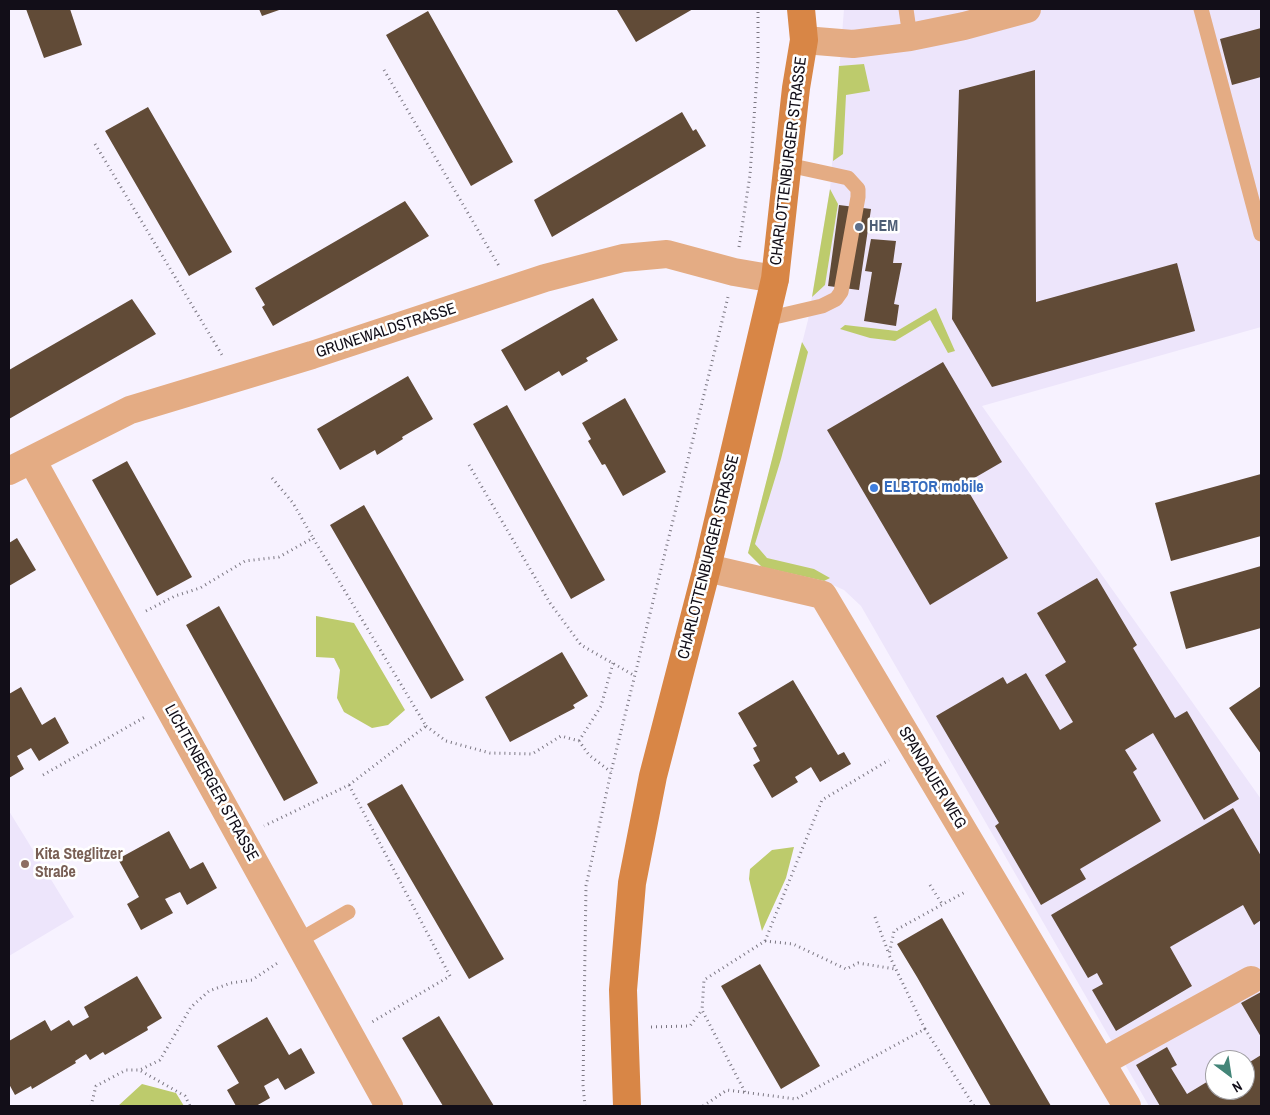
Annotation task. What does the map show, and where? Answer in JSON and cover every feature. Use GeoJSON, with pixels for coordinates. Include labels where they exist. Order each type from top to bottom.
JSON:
{"type":"FeatureCollection","features":[{"type":"Feature","properties":{"kind":"street","name":"CHARLOTTENBURGER STRASSE"},"geometry":{"type":"LineString","coordinates":[[626,1106],[623,990],[632,883],[653,776],[707,568],[775,279],[804,40],[801,9]]}},
{"type":"Feature","properties":{"kind":"street"},"geometry":{"type":"LineString","coordinates":[[804,40],[853,44],[910,37],[964,26],[1027,9]]}},
{"type":"Feature","properties":{"kind":"street","name":"GRUNEWALDSTRASSE"},"geometry":{"type":"LineString","coordinates":[[21,465],[130,410],[236,379],[512,288],[623,258],[667,254],[734,272],[775,279]]}},
{"type":"Feature","properties":{"kind":"street","name":"LICHTENBERGER STRASSE"},"geometry":{"type":"LineString","coordinates":[[21,465],[123,623],[389,1106]]}},
{"type":"Feature","properties":{"kind":"street","name":"SPANDAUER WEG"},"geometry":{"type":"LineString","coordinates":[[707,568],[823,595],[1102,1062],[1126,1106]]}},
{"type":"Feature","properties":{"kind":"street"},"geometry":{"type":"LineString","coordinates":[[1102,1062],[1251,980]]}},
{"type":"Feature","properties":{"kind":"lane"},"geometry":{"type":"LineString","coordinates":[[906,9],[910,37]]}},
{"type":"Feature","properties":{"kind":"lane"},"geometry":{"type":"LineString","coordinates":[[1201,9],[1261,234]]}},
{"type":"Feature","properties":{"kind":"lane"},"geometry":{"type":"LineString","coordinates":[[766,319],[822,306],[836,299],[841,292],[858,197],[858,189],[848,178],[788,165]]}},
{"type":"Feature","properties":{"kind":"lane"},"geometry":{"type":"LineString","coordinates":[[298,941],[348,912]]}},
{"type":"Feature","properties":{"kind":"path"},"geometry":{"type":"LineString","coordinates":[[585,1106],[583,1085],[586,886],[611,772],[734,272],[750,175],[758,61],[758,9]]}},
{"type":"Feature","properties":{"kind":"path"},"geometry":{"type":"LineString","coordinates":[[384,70],[512,288]]}},
{"type":"Feature","properties":{"kind":"path"},"geometry":{"type":"LineString","coordinates":[[96,144],[236,379]]}},
{"type":"Feature","properties":{"kind":"path"},"geometry":{"type":"LineString","coordinates":[[469,465],[550,603],[581,645],[635,676]]}},
{"type":"Feature","properties":{"kind":"path"},"geometry":{"type":"LineString","coordinates":[[272,478],[293,502],[426,726],[446,741],[490,753],[532,754],[561,736],[578,741],[589,755],[611,772]]}},
{"type":"Feature","properties":{"kind":"path"},"geometry":{"type":"LineString","coordinates":[[123,623],[175,596],[200,588],[245,561],[279,557],[313,538]]}},
{"type":"Feature","properties":{"kind":"path"},"geometry":{"type":"LineString","coordinates":[[578,741],[601,706],[613,663]]}},
{"type":"Feature","properties":{"kind":"path"},"geometry":{"type":"LineString","coordinates":[[43,775],[167,704]]}},
{"type":"Feature","properties":{"kind":"path"},"geometry":{"type":"LineString","coordinates":[[241,837],[349,785],[426,726]]}},
{"type":"Feature","properties":{"kind":"path"},"geometry":{"type":"LineString","coordinates":[[765,942],[822,800],[913,746]]}},
{"type":"Feature","properties":{"kind":"path"},"geometry":{"type":"LineString","coordinates":[[349,785],[450,976],[350,1035]]}},
{"type":"Feature","properties":{"kind":"path"},"geometry":{"type":"LineString","coordinates":[[889,955],[894,931],[991,877]]}},
{"type":"Feature","properties":{"kind":"path"},"geometry":{"type":"LineString","coordinates":[[930,885],[942,904]]}},
{"type":"Feature","properties":{"kind":"path"},"geometry":{"type":"LineString","coordinates":[[876,917],[889,955],[925,1029],[974,1106]]}},
{"type":"Feature","properties":{"kind":"path"},"geometry":{"type":"LineString","coordinates":[[90,1106],[96,1086],[126,1070],[140,1070],[160,1060],[191,1007],[209,991],[231,983],[252,980],[277,964],[298,941]]}},
{"type":"Feature","properties":{"kind":"path"},"geometry":{"type":"LineString","coordinates":[[745,1092],[702,1010],[704,980],[765,942],[793,944],[846,969],[858,963],[896,969]]}},
{"type":"Feature","properties":{"kind":"path"},"geometry":{"type":"LineString","coordinates":[[624,1027],[690,1026],[702,1010]]}},
{"type":"Feature","properties":{"kind":"path"},"geometry":{"type":"LineString","coordinates":[[703,1106],[727,1090],[796,1099],[925,1029]]}},
{"type":"Feature","properties":{"kind":"path"},"geometry":{"type":"LineString","coordinates":[[140,1070],[184,1096],[190,1106]]}},
{"type":"Feature","properties":{"kind":"shaded area"},"geometry":{"type":"Polygon","coordinates":[[[844,9],[1261,9],[1261,327],[982,406],[1261,799],[1261,1106],[1149,1106],[861,606],[844,590],[824,581],[762,567],[748,553],[808,320],[830,189],[844,9]]]}},
{"type":"Feature","properties":{"kind":"shaded area","name":"Kita Steglitzer Straße"},"geometry":{"type":"Polygon","coordinates":[[[9,811],[74,917],[9,956],[9,811]]]}},
{"type":"Feature","properties":{"kind":"green space"},"geometry":{"type":"Polygon","coordinates":[[[864,64],[870,91],[846,95],[843,154],[833,161],[839,66],[864,64]]]}},
{"type":"Feature","properties":{"kind":"green space"},"geometry":{"type":"Polygon","coordinates":[[[830,189],[838,204],[825,285],[812,297],[830,189]]]}},
{"type":"Feature","properties":{"kind":"green space"},"geometry":{"type":"Polygon","coordinates":[[[936,308],[955,351],[948,353],[930,320],[895,341],[870,338],[840,329],[845,325],[897,331],[936,308]]]}},
{"type":"Feature","properties":{"kind":"green space"},"geometry":{"type":"Polygon","coordinates":[[[802,342],[808,352],[781,459],[755,544],[767,558],[814,569],[830,578],[824,581],[762,567],[748,553],[802,342]]]}},
{"type":"Feature","properties":{"kind":"green space"},"geometry":{"type":"Polygon","coordinates":[[[316,616],[354,623],[405,710],[388,725],[372,728],[344,712],[337,698],[340,670],[334,658],[316,657],[316,616]]]}},
{"type":"Feature","properties":{"kind":"green space"},"geometry":{"type":"Polygon","coordinates":[[[794,847],[786,878],[762,931],[749,879],[750,869],[772,850],[794,847]]]}},
{"type":"Feature","properties":{"kind":"green space"},"geometry":{"type":"Polygon","coordinates":[[[142,1084],[176,1093],[184,1106],[118,1106],[142,1084]]]}},
{"type":"Feature","properties":{"kind":"building"},"geometry":{"type":"Polygon","coordinates":[[[26,9],[70,9],[82,45],[44,58],[26,9]]]}},
{"type":"Feature","properties":{"kind":"building"},"geometry":{"type":"Polygon","coordinates":[[[259,9],[282,9],[262,16],[259,9]]]}},
{"type":"Feature","properties":{"kind":"building"},"geometry":{"type":"Polygon","coordinates":[[[693,9],[636,42],[617,10],[693,9]]]}},
{"type":"Feature","properties":{"kind":"building"},"geometry":{"type":"Polygon","coordinates":[[[428,11],[513,162],[471,186],[386,35],[428,11]]]}},
{"type":"Feature","properties":{"kind":"building"},"geometry":{"type":"Polygon","coordinates":[[[1261,28],[1261,77],[1232,85],[1220,39],[1261,28]]]}},
{"type":"Feature","properties":{"kind":"building"},"geometry":{"type":"Polygon","coordinates":[[[1035,70],[1036,302],[1177,263],[1195,331],[992,387],[952,319],[959,90],[1035,70]]]}},
{"type":"Feature","properties":{"kind":"building"},"geometry":{"type":"Polygon","coordinates":[[[148,107],[232,252],[189,276],[105,131],[148,107]]]}},
{"type":"Feature","properties":{"kind":"building"},"geometry":{"type":"Polygon","coordinates":[[[682,112],[693,131],[696,129],[706,146],[552,237],[534,200],[682,112]]]}},
{"type":"Feature","properties":{"kind":"building"},"geometry":{"type":"Polygon","coordinates":[[[405,201],[429,236],[273,326],[262,307],[265,305],[255,288],[405,201]]]}},
{"type":"Feature","properties":{"kind":"building"},"geometry":{"type":"Polygon","coordinates":[[[839,205],[871,209],[859,290],[828,286],[839,205]]]}},
{"type":"Feature","properties":{"kind":"building"},"geometry":{"type":"Polygon","coordinates":[[[871,239],[896,241],[893,263],[902,263],[894,304],[899,305],[896,326],[864,321],[872,272],[865,271],[871,239]]]}},
{"type":"Feature","properties":{"kind":"building"},"geometry":{"type":"Polygon","coordinates":[[[593,298],[618,340],[586,358],[588,361],[562,376],[559,371],[525,391],[501,350],[593,298]]]}},
{"type":"Feature","properties":{"kind":"building"},"geometry":{"type":"Polygon","coordinates":[[[132,299],[156,334],[9,419],[9,370],[132,299]]]}},
{"type":"Feature","properties":{"kind":"building"},"geometry":{"type":"Polygon","coordinates":[[[943,362],[1002,462],[964,484],[1008,558],[930,605],[827,430],[943,362]]]}},
{"type":"Feature","properties":{"kind":"building"},"geometry":{"type":"Polygon","coordinates":[[[408,376],[433,419],[402,437],[403,439],[377,455],[375,450],[340,470],[317,429],[408,376]]]}},
{"type":"Feature","properties":{"kind":"building"},"geometry":{"type":"Polygon","coordinates":[[[625,398],[666,472],[623,496],[605,464],[602,465],[588,441],[591,439],[582,423],[625,398]]]}},
{"type":"Feature","properties":{"kind":"building"},"geometry":{"type":"Polygon","coordinates":[[[507,405],[605,580],[571,599],[473,424],[507,405]]]}},
{"type":"Feature","properties":{"kind":"building"},"geometry":{"type":"Polygon","coordinates":[[[127,461],[192,577],[157,596],[92,480],[127,461]]]}},
{"type":"Feature","properties":{"kind":"building"},"geometry":{"type":"Polygon","coordinates":[[[1261,474],[1261,536],[1171,561],[1155,503],[1261,474]]]}},
{"type":"Feature","properties":{"kind":"building"},"geometry":{"type":"Polygon","coordinates":[[[364,505],[464,680],[431,699],[330,525],[364,505]]]}},
{"type":"Feature","properties":{"kind":"building"},"geometry":{"type":"Polygon","coordinates":[[[17,538],[36,570],[9,586],[9,543],[17,538]]]}},
{"type":"Feature","properties":{"kind":"building"},"geometry":{"type":"Polygon","coordinates":[[[1261,566],[1261,628],[1186,649],[1170,592],[1261,566]]]}},
{"type":"Feature","properties":{"kind":"building"},"geometry":{"type":"Polygon","coordinates":[[[1097,578],[1137,645],[1133,648],[1175,718],[1187,711],[1239,799],[1204,820],[1153,733],[1125,750],[1137,769],[1133,772],[1161,821],[1080,869],[1086,879],[1041,905],[995,826],[999,823],[936,716],[1003,677],[1007,684],[1026,673],[1060,730],[1073,722],[1045,675],[1066,662],[1037,613],[1097,578]]]}},
{"type":"Feature","properties":{"kind":"building"},"geometry":{"type":"Polygon","coordinates":[[[219,606],[318,783],[284,801],[186,625],[219,606]]]}},
{"type":"Feature","properties":{"kind":"building"},"geometry":{"type":"Polygon","coordinates":[[[562,652],[588,696],[573,705],[575,708],[510,742],[485,697],[562,652]]]}},
{"type":"Feature","properties":{"kind":"building"},"geometry":{"type":"Polygon","coordinates":[[[793,680],[838,755],[844,752],[851,764],[820,782],[811,767],[795,777],[798,782],[772,798],[753,765],[760,761],[753,748],[757,746],[738,713],[793,680]]]}},
{"type":"Feature","properties":{"kind":"building"},"geometry":{"type":"Polygon","coordinates":[[[1261,686],[1261,754],[1229,708],[1261,686]]]}},
{"type":"Feature","properties":{"kind":"building"},"geometry":{"type":"Polygon","coordinates":[[[21,687],[42,725],[55,717],[69,743],[39,761],[31,748],[17,756],[24,769],[9,778],[9,694],[21,687]]]}},
{"type":"Feature","properties":{"kind":"building"},"geometry":{"type":"Polygon","coordinates":[[[402,784],[504,959],[469,979],[367,804],[402,784]]]}},
{"type":"Feature","properties":{"kind":"building"},"geometry":{"type":"Polygon","coordinates":[[[1233,808],[1261,856],[1261,920],[1254,925],[1243,905],[1170,947],[1192,986],[1116,1031],[1092,990],[1103,984],[1097,973],[1088,978],[1051,915],[1233,808]]]}},
{"type":"Feature","properties":{"kind":"building"},"geometry":{"type":"Polygon","coordinates":[[[169,831],[190,869],[203,862],[217,888],[187,905],[180,892],[165,899],[173,913],[141,930],[127,904],[139,897],[118,859],[169,831]]]}},
{"type":"Feature","properties":{"kind":"building"},"geometry":{"type":"Polygon","coordinates":[[[942,918],[1051,1106],[991,1106],[897,944],[942,918]]]}},
{"type":"Feature","properties":{"kind":"building"},"geometry":{"type":"Polygon","coordinates":[[[760,964],[820,1066],[781,1089],[721,986],[760,964]]]}},
{"type":"Feature","properties":{"kind":"building"},"geometry":{"type":"Polygon","coordinates":[[[137,976],[162,1018],[147,1027],[148,1030],[105,1055],[103,1052],[90,1060],[86,1054],[75,1061],[76,1063],[32,1089],[31,1086],[15,1095],[9,1084],[9,1041],[45,1020],[51,1031],[69,1020],[73,1026],[89,1017],[84,1007],[137,976]]]}},
{"type":"Feature","properties":{"kind":"building"},"geometry":{"type":"Polygon","coordinates":[[[1261,992],[1261,1037],[1241,1003],[1261,992]]]}},
{"type":"Feature","properties":{"kind":"building"},"geometry":{"type":"Polygon","coordinates":[[[439,1016],[494,1106],[443,1106],[402,1038],[439,1016]]]}},
{"type":"Feature","properties":{"kind":"building"},"geometry":{"type":"Polygon","coordinates":[[[267,1017],[289,1055],[301,1048],[315,1073],[285,1090],[278,1078],[264,1086],[270,1098],[256,1106],[236,1106],[227,1090],[239,1083],[217,1046],[267,1017]]]}},
{"type":"Feature","properties":{"kind":"building"},"geometry":{"type":"Polygon","coordinates":[[[1167,1047],[1177,1065],[1171,1068],[1187,1094],[1205,1083],[1205,1100],[1255,1100],[1255,1059],[1261,1055],[1261,1106],[1160,1106],[1136,1065],[1167,1047]]]}},
{"type":"Feature","properties":{"kind":"place","name":"HEM"},"geometry":{"type":"Point","coordinates":[859,227]}},
{"type":"Feature","properties":{"kind":"place","name":"ELBTOR mobile"},"geometry":{"type":"Point","coordinates":[874,488]}},
{"type":"Feature","properties":{"kind":"place","name":"Kita Steglitzer Straße"},"geometry":{"type":"Point","coordinates":[25,864]}}]}
